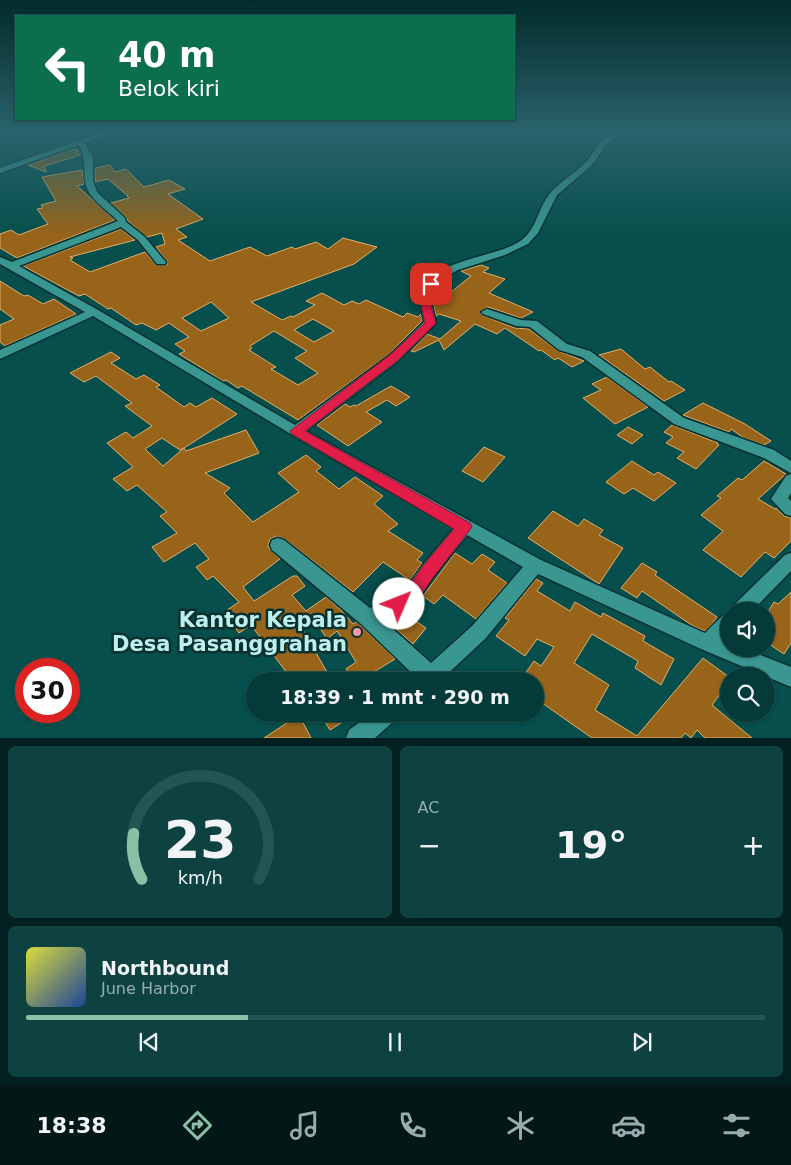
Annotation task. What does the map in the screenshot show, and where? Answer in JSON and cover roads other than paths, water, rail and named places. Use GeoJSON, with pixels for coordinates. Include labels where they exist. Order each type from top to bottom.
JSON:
{"type":"FeatureCollection","features":[{"type":"Feature","properties":{"kind":"street"},"geometry":{"type":"LineString","coordinates":[[0,171],[16,165]]}},
{"type":"Feature","properties":{"kind":"street"},"geometry":{"type":"LineString","coordinates":[[89,165],[89,181],[93,193],[122,220],[122,223],[141,238],[161,262]]}},
{"type":"Feature","properties":{"kind":"street"},"geometry":{"type":"LineString","coordinates":[[296,431],[394,358],[430,323],[426,307],[427,290],[431,284],[443,274],[464,264],[524,243],[532,236],[550,199],[562,184],[586,165]]}},
{"type":"Feature","properties":{"kind":"street"},"geometry":{"type":"LineString","coordinates":[[5,263],[122,223]]}},
{"type":"Feature","properties":{"kind":"street"},"geometry":{"type":"LineString","coordinates":[[5,263],[94,312],[464,527],[535,565],[708,643],[791,677]]}},
{"type":"Feature","properties":{"kind":"street"},"geometry":{"type":"LineString","coordinates":[[0,355],[94,312]]}},
{"type":"Feature","properties":{"kind":"street"},"geometry":{"type":"LineString","coordinates":[[486,312],[512,322],[533,323],[563,347],[586,354],[680,421],[768,454],[790,466]]}},
{"type":"Feature","properties":{"kind":"street"},"geometry":{"type":"LineString","coordinates":[[791,480],[779,499],[791,510]]}},
{"type":"Feature","properties":{"kind":"street"},"geometry":{"type":"LineString","coordinates":[[368,618],[408,600],[428,571],[464,527]]}},
{"type":"Feature","properties":{"kind":"street"},"geometry":{"type":"LineString","coordinates":[[278,545],[368,618],[421,672]]}},
{"type":"Feature","properties":{"kind":"street"},"geometry":{"type":"LineString","coordinates":[[749,602],[791,560]]}},
{"type":"Feature","properties":{"kind":"street"},"geometry":{"type":"LineString","coordinates":[[436,672],[479,632],[535,565]]}},
{"type":"Feature","properties":{"kind":"street"},"geometry":{"type":"LineString","coordinates":[[708,643],[720,631]]}},
{"type":"Feature","properties":{"kind":"street"},"geometry":{"type":"LineString","coordinates":[[357,738],[377,722]]}},
{"type":"Feature","properties":{"kind":"place","name":"Kantor Kepala Desa Pasanggrahan"},"geometry":{"type":"Point","coordinates":[357,632]}}]}
